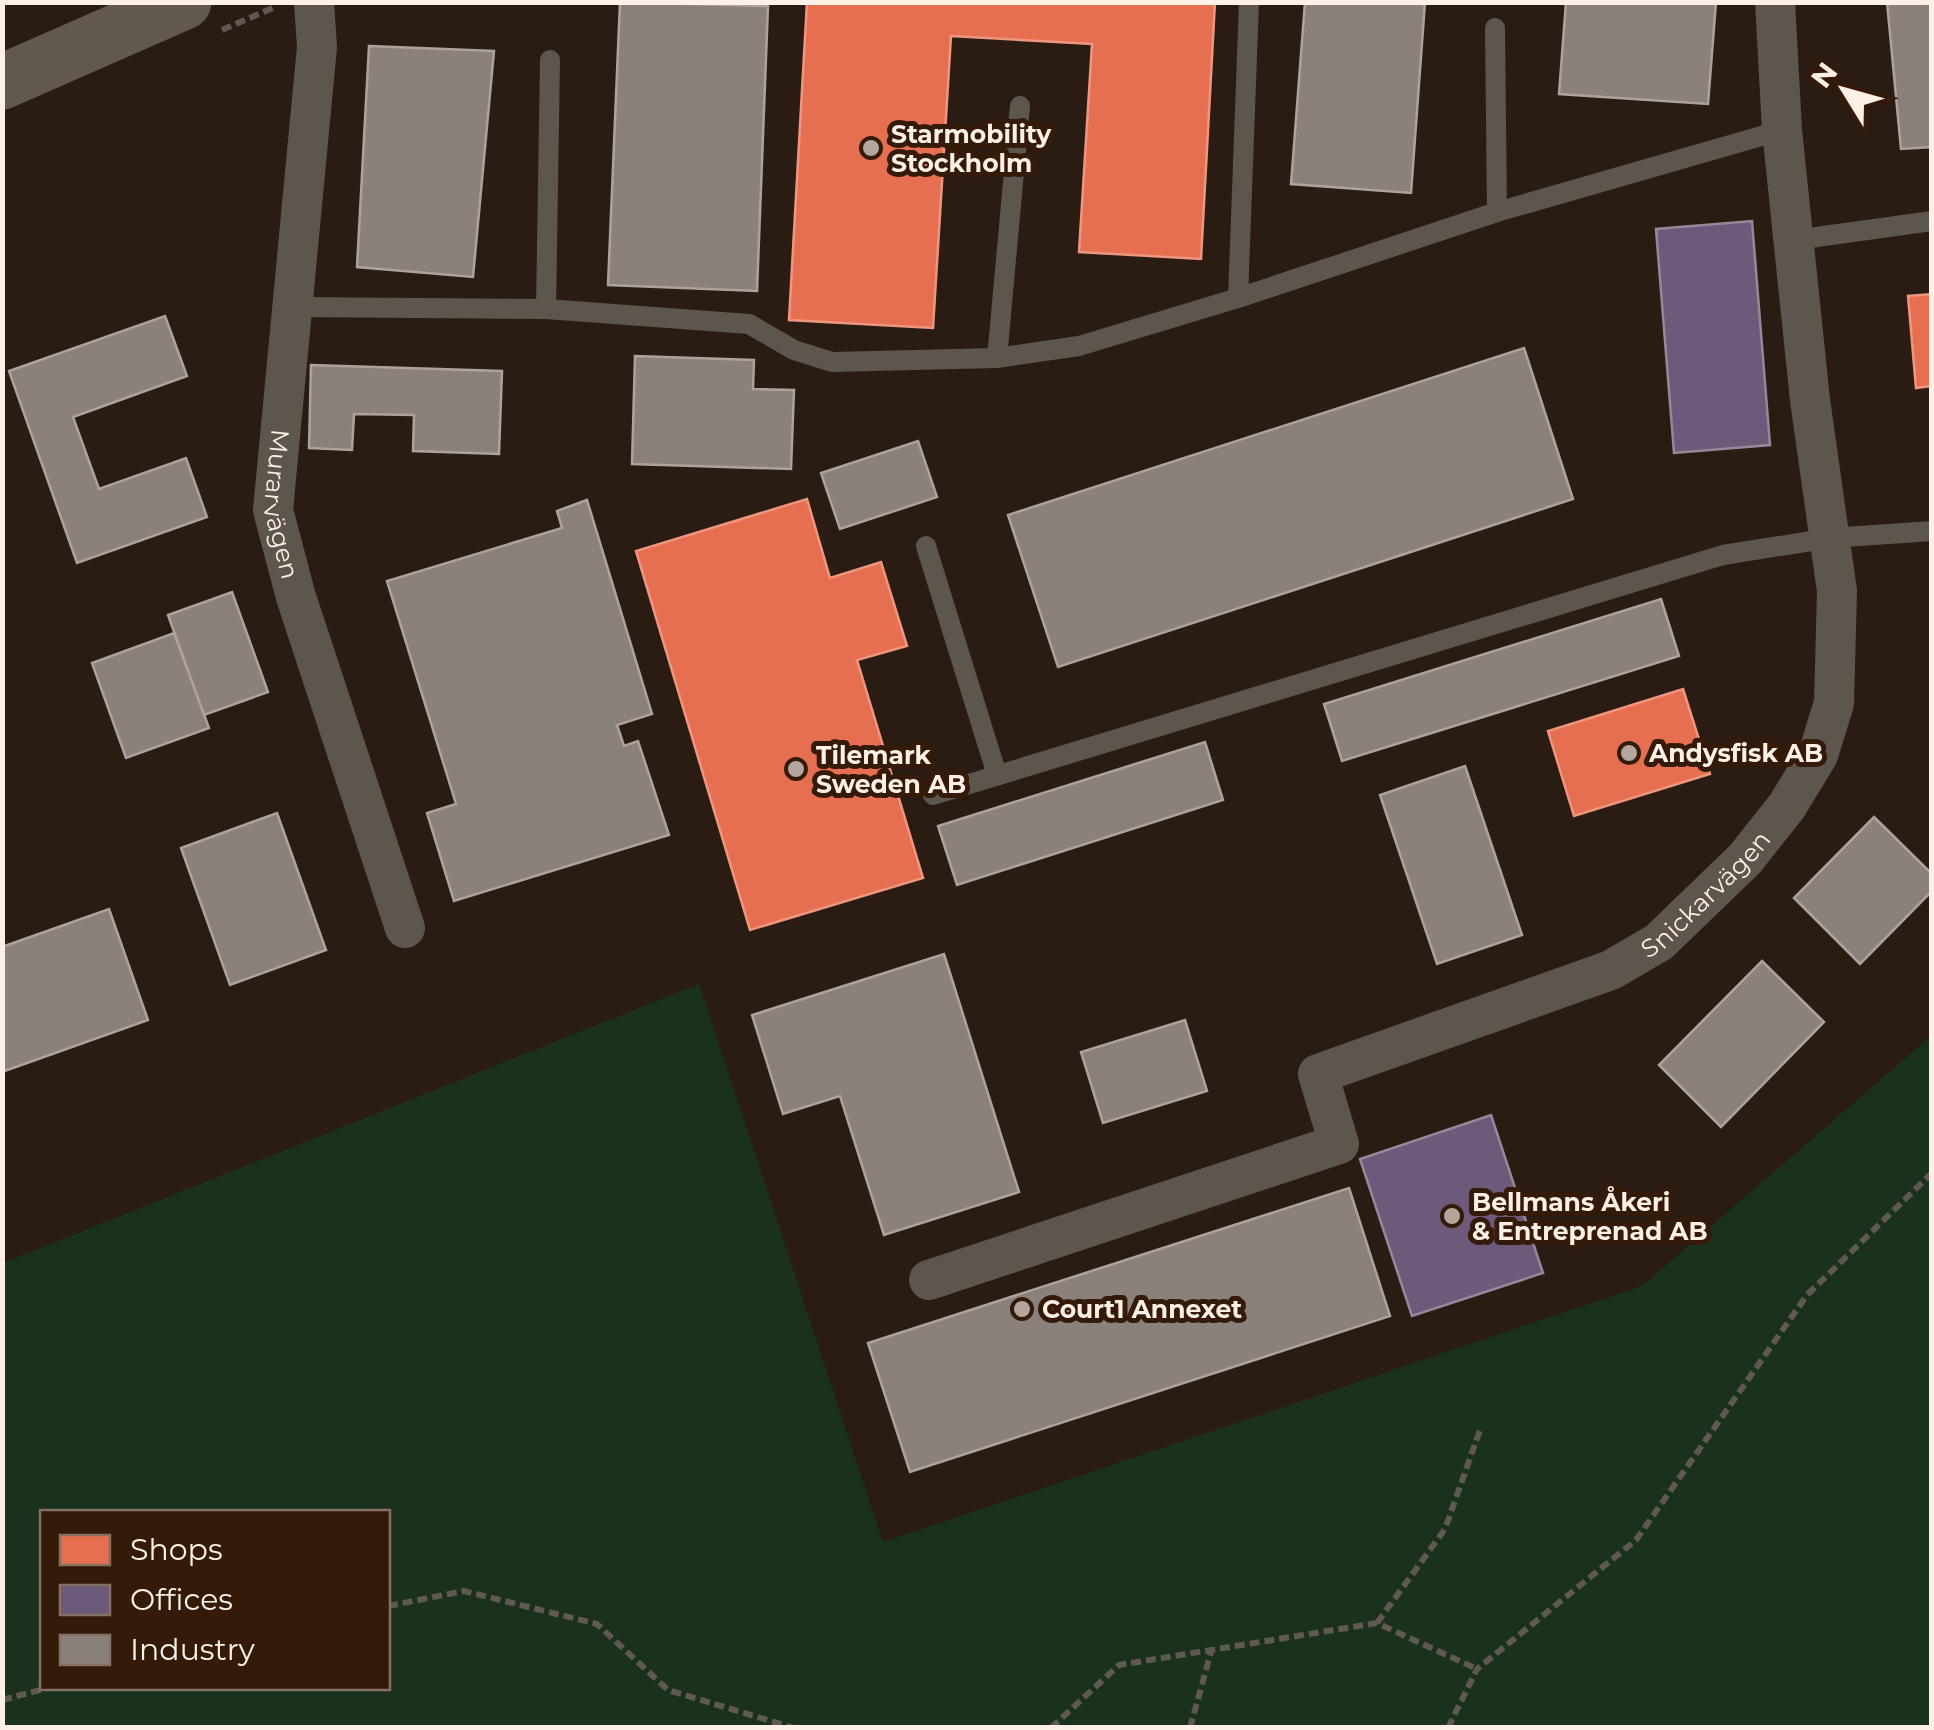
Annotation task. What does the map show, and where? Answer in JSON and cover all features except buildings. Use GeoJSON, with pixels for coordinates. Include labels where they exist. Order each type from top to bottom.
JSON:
{"type":"FeatureCollection","features":[{"type":"Feature","properties":{"kind":"street"},"geometry":{"type":"LineString","coordinates":[[2,82],[184,2]]}},
{"type":"Feature","properties":{"kind":"street","name":"Murarvägen"},"geometry":{"type":"LineString","coordinates":[[314,2],[316,47],[273,510],[296,597],[405,928]]}},
{"type":"Feature","properties":{"kind":"street","name":"Snickarvägen"},"geometry":{"type":"LineString","coordinates":[[929,1280],[1339,1144],[1318,1074],[1611,970],[1659,942],[1745,860],[1787,806],[1818,755],[1834,703],[1838,591],[1810,400],[1782,130],[1774,2]]}},
{"type":"Feature","properties":{"kind":"lane"},"geometry":{"type":"LineString","coordinates":[[1238,298],[1249,2]]}},
{"type":"Feature","properties":{"kind":"lane"},"geometry":{"type":"LineString","coordinates":[[1495,28],[1497,212]]}},
{"type":"Feature","properties":{"kind":"lane"},"geometry":{"type":"LineString","coordinates":[[546,308],[550,60]]}},
{"type":"Feature","properties":{"kind":"lane"},"geometry":{"type":"LineString","coordinates":[[997,358],[1020,106]]}},
{"type":"Feature","properties":{"kind":"lane"},"geometry":{"type":"LineString","coordinates":[[294,307],[546,308],[749,324],[794,350],[832,362],[997,358],[1079,346],[1497,212],[1782,130]]}},
{"type":"Feature","properties":{"kind":"lane"},"geometry":{"type":"LineString","coordinates":[[1795,240],[1932,220]]}},
{"type":"Feature","properties":{"kind":"lane"},"geometry":{"type":"LineString","coordinates":[[933,795],[1723,554],[1830,538],[1932,530]]}},
{"type":"Feature","properties":{"kind":"lane"},"geometry":{"type":"LineString","coordinates":[[926,546],[997,775]]}},
{"type":"Feature","properties":{"kind":"path"},"geometry":{"type":"LineString","coordinates":[[1448,1728],[1477,1669],[1636,1540],[1807,1296],[1932,1173]]}},
{"type":"Feature","properties":{"kind":"path"},"geometry":{"type":"LineString","coordinates":[[1377,1623],[1445,1529],[1480,1430]]}},
{"type":"Feature","properties":{"kind":"path"},"geometry":{"type":"LineString","coordinates":[[390,1606],[464,1592],[596,1624],[668,1690],[794,1728]]}},
{"type":"Feature","properties":{"kind":"path"},"geometry":{"type":"LineString","coordinates":[[1051,1728],[1119,1664],[1377,1623],[1477,1669]]}},
{"type":"Feature","properties":{"kind":"path"},"geometry":{"type":"LineString","coordinates":[[1190,1728],[1212,1651]]}},
{"type":"Feature","properties":{"kind":"path"},"geometry":{"type":"LineString","coordinates":[[2,1700],[40,1690]]}},
{"type":"Feature","properties":{"kind":"green space"},"geometry":{"type":"Polygon","coordinates":[[[699,984],[883,1542],[1642,1286],[1931,1036],[1931,1727],[3,1727],[3,1263],[699,984]]]}},
{"type":"Feature","properties":{"kind":"place","name":"Starmobility Stockholm"},"geometry":{"type":"Point","coordinates":[871,148]}},
{"type":"Feature","properties":{"kind":"place","name":"Andysfisk AB"},"geometry":{"type":"Point","coordinates":[1629,753]}},
{"type":"Feature","properties":{"kind":"place","name":"Tilemark Sweden AB"},"geometry":{"type":"Point","coordinates":[796,769]}},
{"type":"Feature","properties":{"kind":"place","name":"Bellmans Åkeri & Entreprenad AB"},"geometry":{"type":"Point","coordinates":[1452,1216]}},
{"type":"Feature","properties":{"kind":"place","name":"Court1 Annexet"},"geometry":{"type":"Point","coordinates":[1022,1309]}}]}
